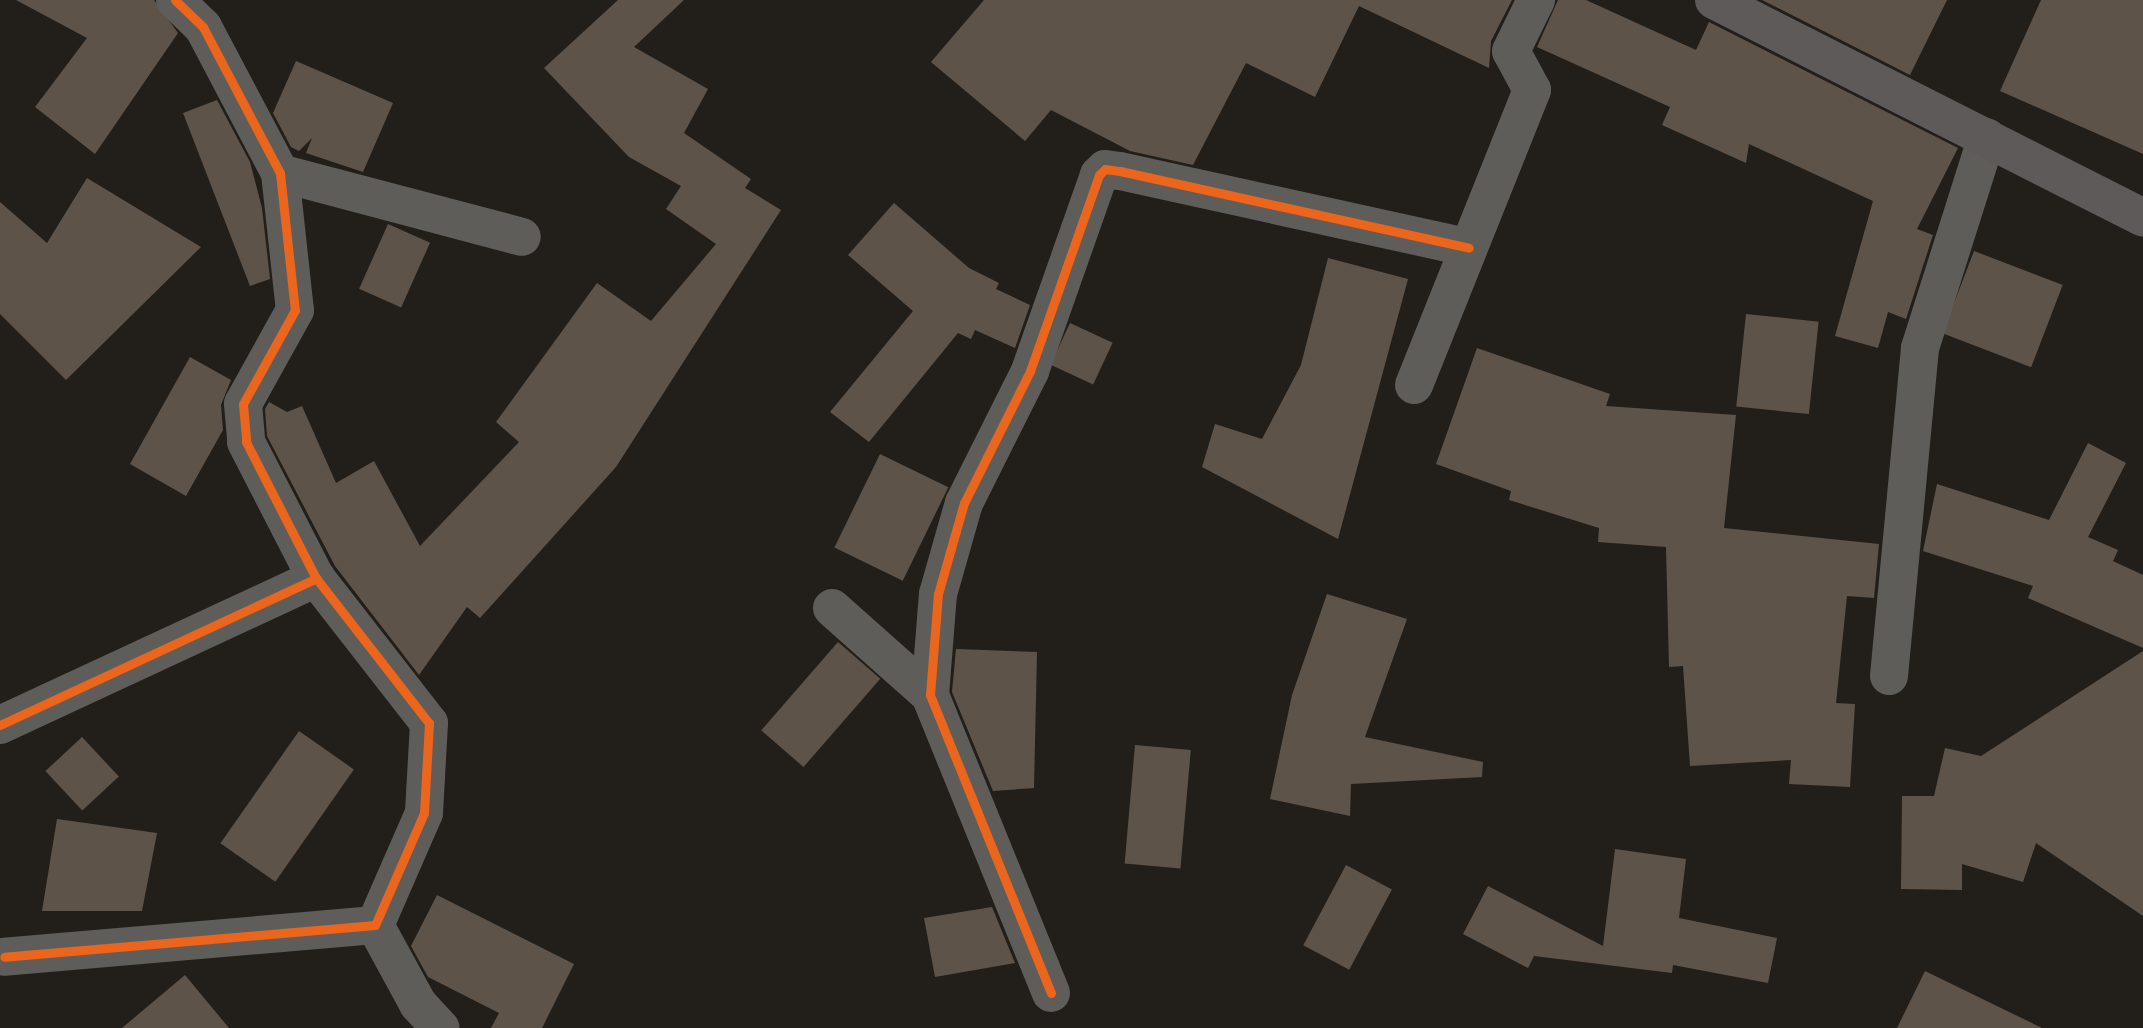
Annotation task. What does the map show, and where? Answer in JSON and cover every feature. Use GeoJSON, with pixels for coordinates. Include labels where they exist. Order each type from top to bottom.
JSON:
{"type":"FeatureCollection","features":[{"type":"Feature","properties":{"kind":"street"},"geometry":{"type":"LineString","coordinates":[[175,0],[203,27],[280,173],[295,310],[243,404],[246,442],[316,578],[429,723],[424,813],[375,925]]}},
{"type":"Feature","properties":{"kind":"street"},"geometry":{"type":"LineString","coordinates":[[1415,385],[1532,90],[1511,51],[1536,0]]}},
{"type":"Feature","properties":{"kind":"street"},"geometry":{"type":"LineString","coordinates":[[1714,0],[2143,218]]}},
{"type":"Feature","properties":{"kind":"street"},"geometry":{"type":"LineString","coordinates":[[1889,676],[1920,348],[1987,137]]}},
{"type":"Feature","properties":{"kind":"street"},"geometry":{"type":"LineString","coordinates":[[930,695],[938,594],[964,503],[1030,371],[1058,282],[1105,169],[1469,248]]}},
{"type":"Feature","properties":{"kind":"street"},"geometry":{"type":"LineString","coordinates":[[280,173],[522,237]]}},
{"type":"Feature","properties":{"kind":"street"},"geometry":{"type":"LineString","coordinates":[[0,725],[316,578]]}},
{"type":"Feature","properties":{"kind":"street"},"geometry":{"type":"LineString","coordinates":[[832,608],[930,695],[1051,993]]}},
{"type":"Feature","properties":{"kind":"street"},"geometry":{"type":"LineString","coordinates":[[4,957],[375,925]]}},
{"type":"Feature","properties":{"kind":"street"},"geometry":{"type":"LineString","coordinates":[[375,925],[418,1004],[440,1028]]}},
{"type":"Feature","properties":{"kind":"building"},"geometry":{"type":"Polygon","coordinates":[[[16,0],[154,0],[178,33],[95,154],[35,107],[87,38],[16,0]]]}},
{"type":"Feature","properties":{"kind":"building"},"geometry":{"type":"Polygon","coordinates":[[[618,0],[684,0],[634,47],[708,89],[684,133],[751,179],[745,188],[781,210],[616,467],[480,618],[467,607],[419,675],[335,566],[267,436],[265,409],[269,402],[287,412],[302,406],[336,483],[374,461],[420,546],[519,442],[496,422],[597,283],[651,321],[716,244],[666,209],[681,186],[629,157],[544,68],[618,0]]]}},
{"type":"Feature","properties":{"kind":"building"},"geometry":{"type":"Polygon","coordinates":[[[984,0],[1512,0],[1491,41],[1489,68],[1359,6],[1315,97],[1246,63],[1193,165],[1130,151],[1051,110],[1025,141],[931,62],[984,0]]]}},
{"type":"Feature","properties":{"kind":"building"},"geometry":{"type":"Polygon","coordinates":[[[1558,0],[1586,0],[1696,50],[1709,22],[1958,148],[1917,229],[1933,235],[1906,319],[1888,312],[1878,348],[1835,336],[1873,201],[1749,144],[1746,163],[1662,125],[1670,107],[1537,47],[1558,0]]]}},
{"type":"Feature","properties":{"kind":"building"},"geometry":{"type":"Polygon","coordinates":[[[1762,0],[1947,0],[1910,75],[1762,0]]]}},
{"type":"Feature","properties":{"kind":"building"},"geometry":{"type":"Polygon","coordinates":[[[2041,0],[2143,0],[2143,154],[2000,91],[2041,0]]]}},
{"type":"Feature","properties":{"kind":"building"},"geometry":{"type":"Polygon","coordinates":[[[296,61],[393,103],[363,172],[306,153],[312,138],[299,151],[291,147],[273,113],[296,61]]]}},
{"type":"Feature","properties":{"kind":"building"},"geometry":{"type":"Polygon","coordinates":[[[217,100],[250,162],[262,208],[270,279],[250,286],[183,113],[217,100]]]}},
{"type":"Feature","properties":{"kind":"building"},"geometry":{"type":"Polygon","coordinates":[[[87,178],[201,247],[66,380],[0,314],[0,202],[47,243],[87,178]]]}},
{"type":"Feature","properties":{"kind":"building"},"geometry":{"type":"Polygon","coordinates":[[[894,203],[969,268],[999,283],[996,289],[1030,305],[1015,348],[975,330],[971,339],[958,333],[869,442],[830,412],[913,311],[848,255],[894,203]]]}},
{"type":"Feature","properties":{"kind":"building"},"geometry":{"type":"Polygon","coordinates":[[[388,224],[430,243],[401,308],[359,289],[388,224]]]}},
{"type":"Feature","properties":{"kind":"building"},"geometry":{"type":"Polygon","coordinates":[[[1974,251],[2063,285],[2031,367],[1942,333],[1974,251]]]}},
{"type":"Feature","properties":{"kind":"building"},"geometry":{"type":"Polygon","coordinates":[[[1328,258],[1408,279],[1338,539],[1202,467],[1215,424],[1262,439],[1301,365],[1328,258]]]}},
{"type":"Feature","properties":{"kind":"building"},"geometry":{"type":"Polygon","coordinates":[[[1746,314],[1819,322],[1809,414],[1736,406],[1746,314]]]}},
{"type":"Feature","properties":{"kind":"building"},"geometry":{"type":"Polygon","coordinates":[[[1070,323],[1113,343],[1093,385],[1051,365],[1070,323]]]}},
{"type":"Feature","properties":{"kind":"building"},"geometry":{"type":"Polygon","coordinates":[[[1477,348],[1610,394],[1606,406],[1736,415],[1724,528],[1879,544],[1874,598],[1847,596],[1836,703],[1855,704],[1850,787],[1789,784],[1791,760],[1690,766],[1683,666],[1669,667],[1666,547],[1598,542],[1599,528],[1509,500],[1511,491],[1436,464],[1477,348]]]}},
{"type":"Feature","properties":{"kind":"building"},"geometry":{"type":"Polygon","coordinates":[[[190,357],[231,380],[221,405],[223,430],[186,496],[130,464],[190,357]]]}},
{"type":"Feature","properties":{"kind":"building"},"geometry":{"type":"Polygon","coordinates":[[[2088,443],[2126,463],[2088,537],[2118,550],[2113,561],[2143,575],[2143,648],[2028,598],[2033,586],[1923,551],[1937,484],[2049,520],[2088,443]]]}},
{"type":"Feature","properties":{"kind":"building"},"geometry":{"type":"Polygon","coordinates":[[[880,454],[948,487],[903,581],[834,547],[880,454]]]}},
{"type":"Feature","properties":{"kind":"building"},"geometry":{"type":"Polygon","coordinates":[[[1327,594],[1407,619],[1365,737],[1483,762],[1482,777],[1351,784],[1350,816],[1270,799],[1292,695],[1327,594]]]}},
{"type":"Feature","properties":{"kind":"building"},"geometry":{"type":"Polygon","coordinates":[[[838,642],[880,679],[804,767],[761,730],[838,642]]]}},
{"type":"Feature","properties":{"kind":"building"},"geometry":{"type":"Polygon","coordinates":[[[956,649],[1037,652],[1034,788],[993,791],[952,692],[956,649]]]}},
{"type":"Feature","properties":{"kind":"building"},"geometry":{"type":"Polygon","coordinates":[[[2143,651],[2143,916],[2036,843],[2023,882],[1962,864],[1962,890],[1901,889],[1902,796],[1934,796],[1945,748],[1981,756],[2143,651]]]}},
{"type":"Feature","properties":{"kind":"building"},"geometry":{"type":"Polygon","coordinates":[[[299,731],[354,769],[275,882],[220,843],[299,731]]]}},
{"type":"Feature","properties":{"kind":"building"},"geometry":{"type":"Polygon","coordinates":[[[82,737],[119,776],[82,811],[45,771],[82,737]]]}},
{"type":"Feature","properties":{"kind":"building"},"geometry":{"type":"Polygon","coordinates":[[[1135,745],[1191,750],[1180,868],[1125,864],[1135,745]]]}},
{"type":"Feature","properties":{"kind":"building"},"geometry":{"type":"Polygon","coordinates":[[[57,819],[157,833],[142,911],[42,911],[57,819]]]}},
{"type":"Feature","properties":{"kind":"building"},"geometry":{"type":"Polygon","coordinates":[[[1615,849],[1686,859],[1679,918],[1777,938],[1768,983],[1673,965],[1672,973],[1534,956],[1528,968],[1463,934],[1488,886],[1603,946],[1615,849]]]}},
{"type":"Feature","properties":{"kind":"building"},"geometry":{"type":"Polygon","coordinates":[[[1346,865],[1392,889],[1349,970],[1303,945],[1346,865]]]}},
{"type":"Feature","properties":{"kind":"building"},"geometry":{"type":"Polygon","coordinates":[[[437,895],[574,964],[542,1028],[491,1028],[499,1013],[428,977],[411,946],[437,895]]]}},
{"type":"Feature","properties":{"kind":"building"},"geometry":{"type":"Polygon","coordinates":[[[992,907],[1015,963],[935,977],[924,918],[992,907]]]}},
{"type":"Feature","properties":{"kind":"building"},"geometry":{"type":"Polygon","coordinates":[[[1925,971],[2042,1028],[1897,1028],[1925,971]]]}},
{"type":"Feature","properties":{"kind":"building"},"geometry":{"type":"Polygon","coordinates":[[[185,975],[229,1028],[122,1028],[185,975]]]}},
{"type":"Feature","properties":{"kind":"cycle path"},"geometry":{"type":"LineString","coordinates":[[175,0],[203,27],[280,173],[295,310],[243,404],[246,442],[316,578]]}},
{"type":"Feature","properties":{"kind":"cycle path"},"geometry":{"type":"LineString","coordinates":[[1051,993],[930,695],[938,594],[964,503],[1030,371],[1099,175],[1105,169],[1120,171],[1469,248]]}},
{"type":"Feature","properties":{"kind":"cycle path"},"geometry":{"type":"LineString","coordinates":[[0,725],[316,578],[429,723],[424,813],[375,925],[4,957]]}}]}
